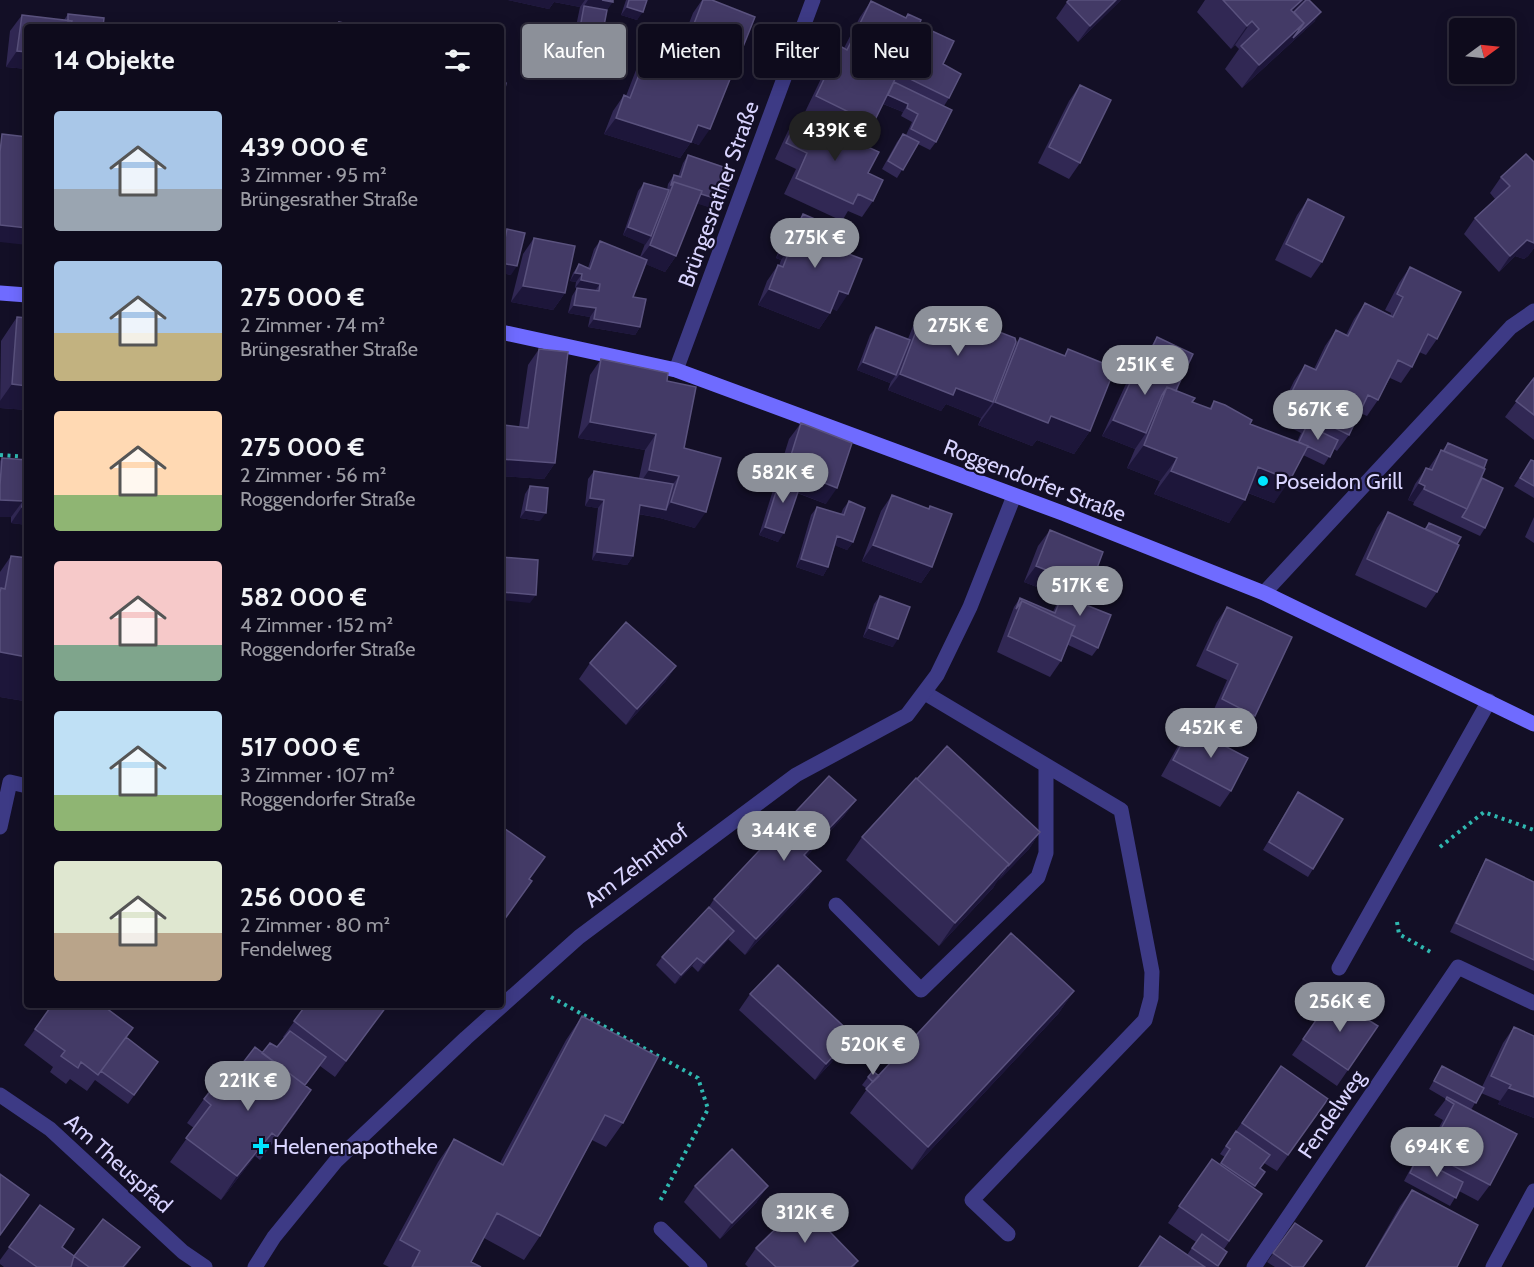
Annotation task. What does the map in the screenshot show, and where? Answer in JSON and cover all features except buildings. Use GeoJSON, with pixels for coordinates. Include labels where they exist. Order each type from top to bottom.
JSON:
{"type":"FeatureCollection","features":[{"type":"Feature","properties":{"kind":"main road"},"geometry":{"type":"LineString","coordinates":[[0,293],[24,295]]}},
{"type":"Feature","properties":{"kind":"main road","name":"Roggendorfer Straße"},"geometry":{"type":"LineString","coordinates":[[504,333],[676,370],[797,412],[1264,593],[1534,724]]}},
{"type":"Feature","properties":{"kind":"street","name":"Brüngesrather Straße"},"geometry":{"type":"LineString","coordinates":[[676,370],[813,0]]}},
{"type":"Feature","properties":{"kind":"street"},"geometry":{"type":"LineString","coordinates":[[1264,593],[1511,327],[1534,311]]}},
{"type":"Feature","properties":{"kind":"street","name":"Am Zehnthof"},"geometry":{"type":"LineString","coordinates":[[504,1004],[579,937],[744,812],[813,765],[907,715],[925,693],[970,607],[1014,496]]}},
{"type":"Feature","properties":{"kind":"street"},"geometry":{"type":"LineString","coordinates":[[925,693],[1046,768],[1121,810],[1152,972],[1151,998],[1145,1020],[972,1200],[1008,1234]]}},
{"type":"Feature","properties":{"kind":"street"},"geometry":{"type":"LineString","coordinates":[[1339,968],[1489,701]]}},
{"type":"Feature","properties":{"kind":"street"},"geometry":{"type":"LineString","coordinates":[[836,905],[921,990],[1038,877],[1046,853],[1046,768]]}},
{"type":"Feature","properties":{"kind":"street"},"geometry":{"type":"LineString","coordinates":[[0,827],[10,782],[24,785]]}},
{"type":"Feature","properties":{"kind":"street"},"geometry":{"type":"LineString","coordinates":[[1458,967],[1534,1003]]}},
{"type":"Feature","properties":{"kind":"street","name":"Fendelweg"},"geometry":{"type":"LineString","coordinates":[[1254,1267],[1458,967]]}},
{"type":"Feature","properties":{"kind":"street","name":"Am Zehnthof"},"geometry":{"type":"LineString","coordinates":[[255,1267],[274,1238],[336,1161],[500,1008]]}},
{"type":"Feature","properties":{"kind":"street","name":"Am Theuspfad"},"geometry":{"type":"LineString","coordinates":[[0,1095],[50,1129],[183,1252],[206,1267]]}},
{"type":"Feature","properties":{"kind":"street"},"geometry":{"type":"LineString","coordinates":[[1493,1267],[1534,1191]]}},
{"type":"Feature","properties":{"kind":"street"},"geometry":{"type":"LineString","coordinates":[[661,1228],[700,1267]]}},
{"type":"Feature","properties":{"kind":"path"},"geometry":{"type":"LineString","coordinates":[[0,454],[24,457]]}},
{"type":"Feature","properties":{"kind":"path"},"geometry":{"type":"LineString","coordinates":[[1403,853],[1424,856],[1444,845],[1484,812],[1534,830]]}},
{"type":"Feature","properties":{"kind":"path"},"geometry":{"type":"LineString","coordinates":[[1390,877],[1399,934],[1458,967]]}},
{"type":"Feature","properties":{"kind":"path"},"geometry":{"type":"LineString","coordinates":[[526,984],[698,1078],[708,1109],[651,1219],[661,1228]]}},
{"type":"Feature","properties":{"kind":"place","name":"Poseidon Grill"},"geometry":{"type":"Point","coordinates":[1263,481]}},
{"type":"Feature","properties":{"kind":"place","name":"Helenenapotheke"},"geometry":{"type":"Point","coordinates":[261,1146]}}]}
